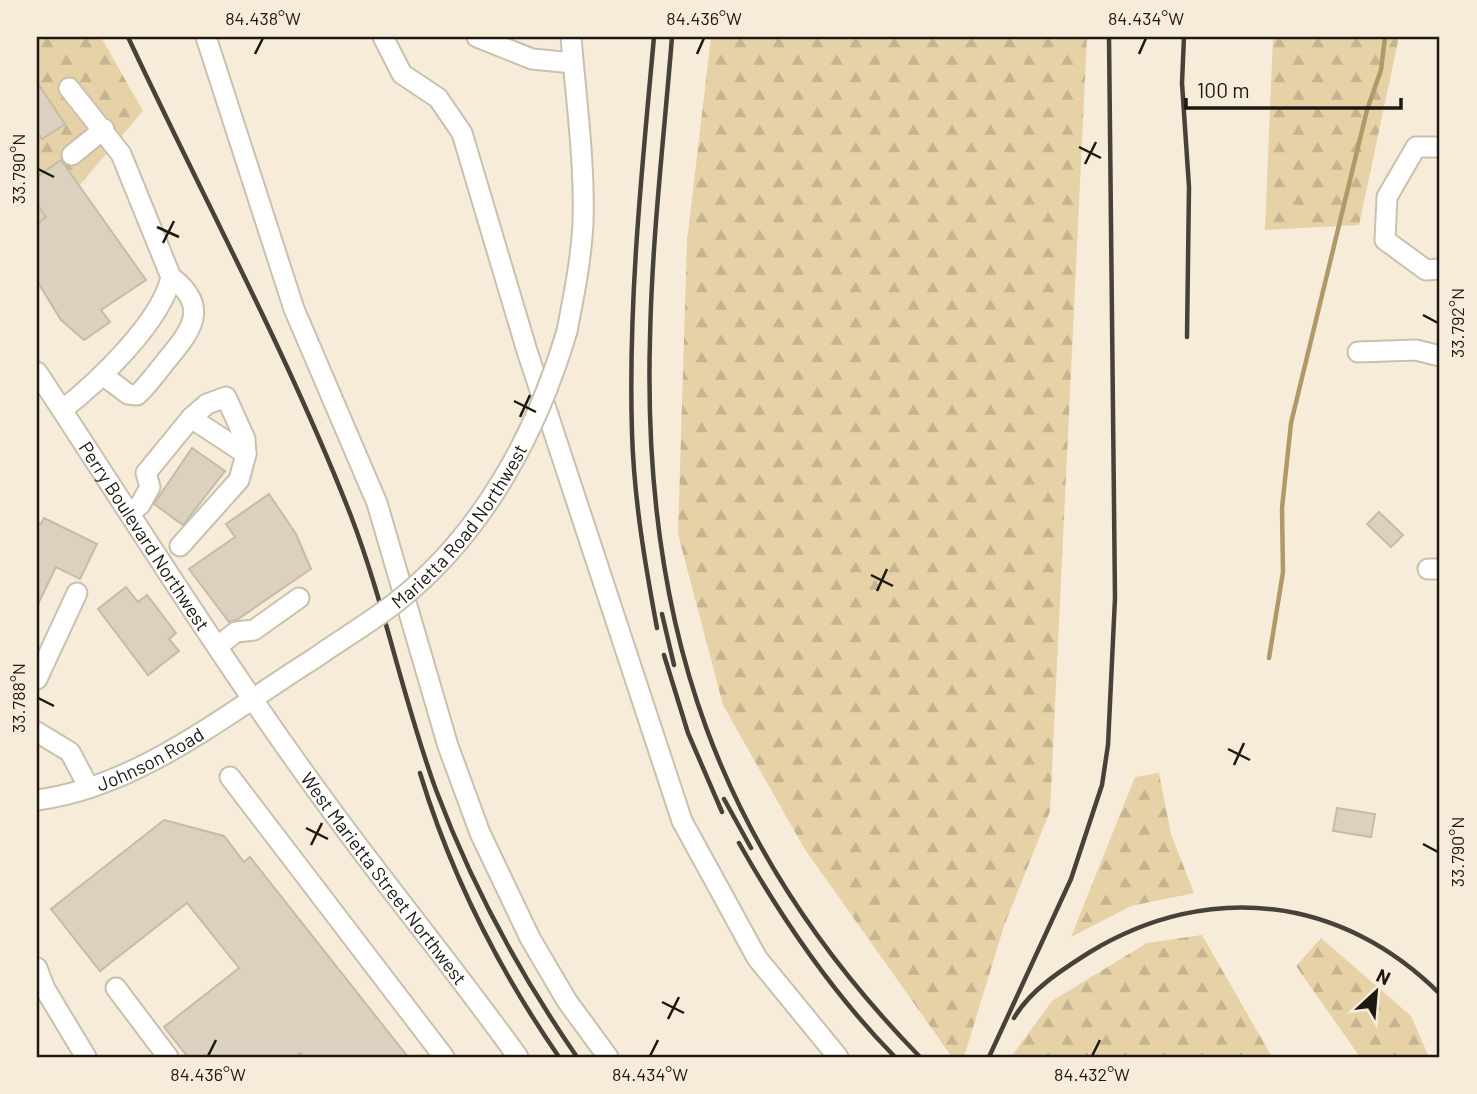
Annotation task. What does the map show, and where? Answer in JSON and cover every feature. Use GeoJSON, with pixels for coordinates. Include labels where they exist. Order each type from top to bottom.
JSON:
{"type":"FeatureCollection","features":[{"type":"Feature","properties":{"kind":"street"},"geometry":{"type":"LineString","coordinates":[[206,37],[294,309],[377,503],[444,733],[480,833],[530,938],[567,1001],[608,1057]]}},
{"type":"Feature","properties":{"kind":"street"},"geometry":{"type":"LineString","coordinates":[[477,37],[532,59],[573,63]]}},
{"type":"Feature","properties":{"kind":"street","name":"Marietta Road Northwest"},"geometry":{"type":"LineString","coordinates":[[253,697],[400,599],[446,555],[496,492],[531,430],[552,381],[568,331],[578,278],[583,225],[571,37]]}},
{"type":"Feature","properties":{"kind":"street"},"geometry":{"type":"LineString","coordinates":[[385,39],[402,74],[438,98],[462,133],[527,351],[682,821],[757,958],[838,1057]]}},
{"type":"Feature","properties":{"kind":"street"},"geometry":{"type":"LineString","coordinates":[[69,88],[104,129],[121,154],[171,277],[185,288],[194,311],[192,328],[137,395],[128,394],[104,376]]}},
{"type":"Feature","properties":{"kind":"street"},"geometry":{"type":"LineString","coordinates":[[72,155],[104,129]]}},
{"type":"Feature","properties":{"kind":"street"},"geometry":{"type":"LineString","coordinates":[[1440,146],[1416,147],[1387,197],[1385,240],[1426,270],[1440,269]]}},
{"type":"Feature","properties":{"kind":"street"},"geometry":{"type":"LineString","coordinates":[[62,410],[104,376],[165,298],[171,277]]}},
{"type":"Feature","properties":{"kind":"street"},"geometry":{"type":"LineString","coordinates":[[1358,352],[1416,350],[1440,356]]}},
{"type":"Feature","properties":{"kind":"street","name":"Perry Boulevard Northwest"},"geometry":{"type":"LineString","coordinates":[[37,372],[253,697]]}},
{"type":"Feature","properties":{"kind":"street"},"geometry":{"type":"LineString","coordinates":[[130,513],[140,505],[150,487],[146,473],[191,418],[207,404],[226,397],[245,439],[246,454],[239,480],[180,546]]}},
{"type":"Feature","properties":{"kind":"street"},"geometry":{"type":"LineString","coordinates":[[191,418],[246,454]]}},
{"type":"Feature","properties":{"kind":"street"},"geometry":{"type":"LineString","coordinates":[[37,679],[77,593]]}},
{"type":"Feature","properties":{"kind":"street"},"geometry":{"type":"LineString","coordinates":[[218,646],[236,632],[254,630],[299,598]]}},
{"type":"Feature","properties":{"kind":"street","name":"Johnson Road"},"geometry":{"type":"LineString","coordinates":[[37,800],[89,789],[141,767],[253,697]]}},
{"type":"Feature","properties":{"kind":"street","name":"West Marietta Street Northwest"},"geometry":{"type":"LineString","coordinates":[[253,697],[355,842],[453,966],[518,1057]]}},
{"type":"Feature","properties":{"kind":"street"},"geometry":{"type":"LineString","coordinates":[[37,732],[70,752],[89,789]]}},
{"type":"Feature","properties":{"kind":"street"},"geometry":{"type":"LineString","coordinates":[[230,777],[444,1057]]}},
{"type":"Feature","properties":{"kind":"street"},"geometry":{"type":"LineString","coordinates":[[37,968],[45,989],[86,1057]]}},
{"type":"Feature","properties":{"kind":"street"},"geometry":{"type":"LineString","coordinates":[[116,988],[168,1057]]}},
{"type":"Feature","properties":{"kind":"green space"},"geometry":{"type":"Polygon","coordinates":[[[37,37],[101,37],[143,111],[37,235],[37,37]]]}},
{"type":"Feature","properties":{"kind":"green space"},"geometry":{"type":"Polygon","coordinates":[[[711,37],[1087,37],[1050,811],[1004,926],[964,1057],[952,1057],[804,848],[723,705],[678,534],[687,241],[711,37]]]}},
{"type":"Feature","properties":{"kind":"green space"},"geometry":{"type":"Polygon","coordinates":[[[1273,37],[1399,37],[1359,225],[1265,230],[1273,37]]]}},
{"type":"Feature","properties":{"kind":"green space"},"geometry":{"type":"Polygon","coordinates":[[[1159,773],[1171,834],[1194,893],[1131,906],[1071,937],[1135,777],[1159,773]]]}},
{"type":"Feature","properties":{"kind":"green space"},"geometry":{"type":"Polygon","coordinates":[[[1202,935],[1272,1057],[1011,1057],[1052,1001],[1147,943],[1202,935]]]}},
{"type":"Feature","properties":{"kind":"green space"},"geometry":{"type":"Polygon","coordinates":[[[1321,938],[1411,1016],[1429,1057],[1360,1057],[1296,966],[1321,938]]]}},
{"type":"Feature","properties":{"kind":"building"},"geometry":{"type":"Polygon","coordinates":[[[37,82],[65,124],[42,139],[37,131],[37,82]]]}},
{"type":"Feature","properties":{"kind":"building"},"geometry":{"type":"Polygon","coordinates":[[[61,160],[146,280],[101,310],[110,322],[84,340],[61,320],[37,281],[37,224],[46,217],[37,204],[37,177],[61,160]]]}},
{"type":"Feature","properties":{"kind":"building"},"geometry":{"type":"Polygon","coordinates":[[[192,448],[225,471],[183,525],[154,504],[192,448]]]}},
{"type":"Feature","properties":{"kind":"building"},"geometry":{"type":"Polygon","coordinates":[[[269,494],[296,534],[311,569],[238,619],[229,622],[189,569],[235,537],[226,524],[269,494]]]}},
{"type":"Feature","properties":{"kind":"building"},"geometry":{"type":"Polygon","coordinates":[[[1379,512],[1403,535],[1391,547],[1367,524],[1379,512]]]}},
{"type":"Feature","properties":{"kind":"building"},"geometry":{"type":"Polygon","coordinates":[[[44,518],[97,544],[80,579],[56,567],[37,606],[37,522],[41,524],[44,518]]]}},
{"type":"Feature","properties":{"kind":"building"},"geometry":{"type":"Polygon","coordinates":[[[126,587],[138,602],[147,595],[176,633],[169,639],[179,651],[148,675],[98,609],[126,587]]]}},
{"type":"Feature","properties":{"kind":"building"},"geometry":{"type":"Polygon","coordinates":[[[1337,808],[1375,814],[1371,837],[1333,831],[1337,808]]]}},
{"type":"Feature","properties":{"kind":"building"},"geometry":{"type":"Polygon","coordinates":[[[164,820],[224,836],[244,862],[250,857],[408,1057],[304,1057],[301,1053],[295,1057],[188,1057],[164,1027],[239,968],[187,903],[100,971],[51,909],[164,820]]]}},
{"type":"Feature","properties":{"kind":"waterway"},"geometry":{"type":"LineString","coordinates":[[1269,658],[1283,572],[1282,508],[1291,423],[1367,110],[1381,70],[1385,37]]}},
{"type":"Feature","properties":{"kind":"railway"},"geometry":{"type":"LineString","coordinates":[[128,37],[300,394],[351,516],[374,584],[424,756],[450,826],[481,895],[516,961],[577,1057]]}},
{"type":"Feature","properties":{"kind":"railway"},"geometry":{"type":"LineString","coordinates":[[654,37],[637,235],[631,384],[633,458],[638,507],[657,628]]}},
{"type":"Feature","properties":{"kind":"railway"},"geometry":{"type":"LineString","coordinates":[[672,37],[651,300],[651,443],[660,543],[679,637],[706,728],[744,814],[791,898],[850,978],[920,1057]]}},
{"type":"Feature","properties":{"kind":"railway"},"geometry":{"type":"LineString","coordinates":[[989,1057],[1071,879],[1102,785],[1108,745],[1115,598],[1109,37]]}},
{"type":"Feature","properties":{"kind":"railway"},"geometry":{"type":"LineString","coordinates":[[1184,37],[1182,83],[1189,187],[1187,337]]}},
{"type":"Feature","properties":{"kind":"railway"},"geometry":{"type":"LineString","coordinates":[[662,614],[674,665]]}},
{"type":"Feature","properties":{"kind":"railway"},"geometry":{"type":"LineString","coordinates":[[664,655],[688,733],[722,812]]}},
{"type":"Feature","properties":{"kind":"railway"},"geometry":{"type":"LineString","coordinates":[[420,773],[446,848],[479,921],[516,990],[559,1057]]}},
{"type":"Feature","properties":{"kind":"railway"},"geometry":{"type":"LineString","coordinates":[[724,799],[751,848]]}},
{"type":"Feature","properties":{"kind":"railway"},"geometry":{"type":"LineString","coordinates":[[739,843],[810,955],[851,1008],[895,1057]]}},
{"type":"Feature","properties":{"kind":"railway"},"geometry":{"type":"LineString","coordinates":[[1014,1018],[1038,989],[1090,952],[1135,929],[1181,914],[1227,908],[1273,909],[1318,919],[1361,936],[1402,961],[1440,994]]}}]}
